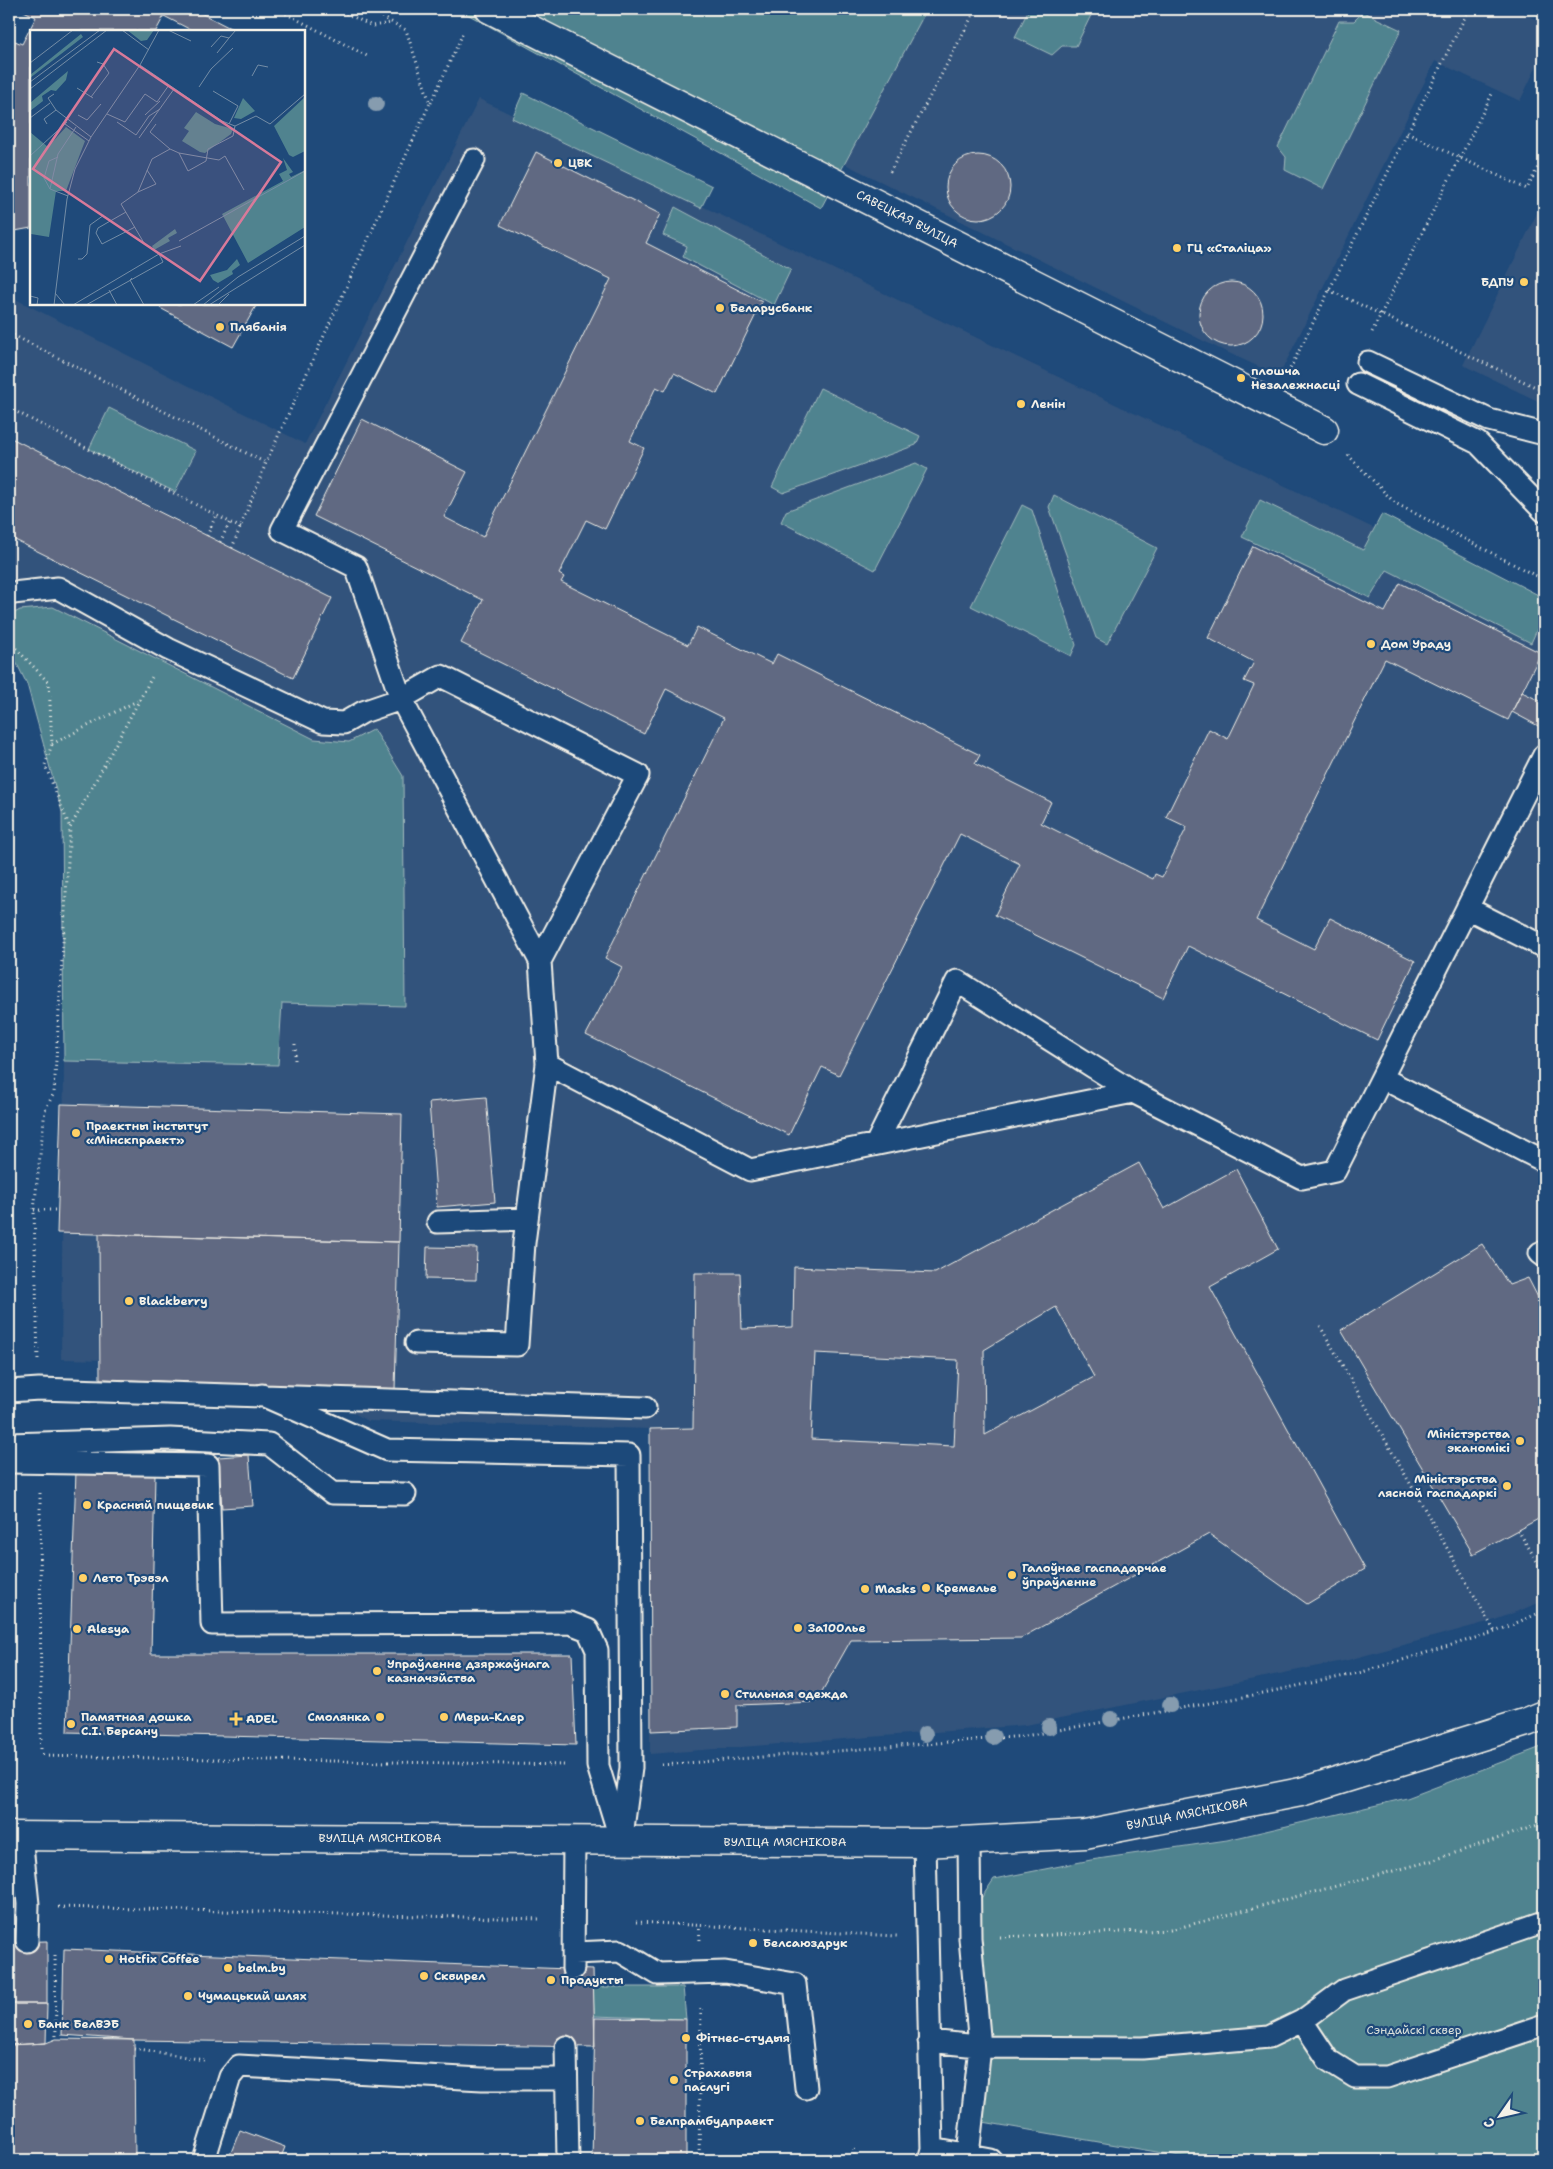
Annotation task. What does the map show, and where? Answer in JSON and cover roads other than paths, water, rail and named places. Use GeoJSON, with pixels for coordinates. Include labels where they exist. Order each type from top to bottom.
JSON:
{"type":"FeatureCollection","features":[{"type":"Feature","properties":{"kind":"main road","name":"САВЕЦКАЯ ВУЛІЦА"},"geometry":{"type":"LineString","coordinates":[[490,9],[1324,430]]}},
{"type":"Feature","properties":{"kind":"main road","name":"ВУЛІЦА МЯСНІКОВА"},"geometry":{"type":"LineString","coordinates":[[15,1836],[924,1843],[1085,1834],[1301,1792],[1544,1715]]}},
{"type":"Feature","properties":{"kind":"lane"},"geometry":{"type":"LineString","coordinates":[[416,1343],[518,1346],[527,1219],[548,1064],[540,961],[401,699],[356,567],[282,530],[474,160]]}},
{"type":"Feature","properties":{"kind":"lane"},"geometry":{"type":"LineString","coordinates":[[1368,351],[1489,420],[1544,434]]}},
{"type":"Feature","properties":{"kind":"lane"},"geometry":{"type":"LineString","coordinates":[[1358,384],[1478,442],[1544,511]]}},
{"type":"Feature","properties":{"kind":"lane"},"geometry":{"type":"LineString","coordinates":[[9,595],[13,592],[58,588],[168,649],[324,722],[344,723],[363,712],[401,699],[441,676],[638,775],[540,961]]}},
{"type":"Feature","properties":{"kind":"lane"},"geometry":{"type":"LineString","coordinates":[[876,1144],[957,981],[1133,1092],[1302,1178],[1335,1171],[1544,755]]}},
{"type":"Feature","properties":{"kind":"lane"},"geometry":{"type":"LineString","coordinates":[[1467,908],[1544,947]]}},
{"type":"Feature","properties":{"kind":"lane"},"geometry":{"type":"LineString","coordinates":[[548,1064],[750,1170],[1133,1092]]}},
{"type":"Feature","properties":{"kind":"lane"},"geometry":{"type":"LineString","coordinates":[[1382,1078],[1544,1161]]}},
{"type":"Feature","properties":{"kind":"lane"},"geometry":{"type":"LineString","coordinates":[[438,1222],[527,1219]]}},
{"type":"Feature","properties":{"kind":"lane"},"geometry":{"type":"LineString","coordinates":[[9,1391],[39,1389],[645,1408]]}},
{"type":"Feature","properties":{"kind":"lane"},"geometry":{"type":"LineString","coordinates":[[262,1396],[387,1450],[629,1455],[632,1768],[621,1841]]}},
{"type":"Feature","properties":{"kind":"lane"},"geometry":{"type":"LineString","coordinates":[[9,1444],[170,1439],[270,1444],[332,1493],[405,1494]]}},
{"type":"Feature","properties":{"kind":"lane"},"geometry":{"type":"LineString","coordinates":[[9,1462],[39,1464],[208,1465],[212,1624],[570,1623],[588,1630],[597,1650],[598,1766],[621,1841]]}},
{"type":"Feature","properties":{"kind":"lane"},"geometry":{"type":"LineString","coordinates":[[15,1836],[28,1904],[27,1941]]}},
{"type":"Feature","properties":{"kind":"lane"},"geometry":{"type":"LineString","coordinates":[[574,1840],[573,1961],[620,1951],[658,1974],[724,1972],[795,1984],[806,2088]]}},
{"type":"Feature","properties":{"kind":"lane"},"geometry":{"type":"LineString","coordinates":[[968,2155],[980,2046],[970,1938],[969,1840]]}},
{"type":"Feature","properties":{"kind":"lane"},"geometry":{"type":"LineString","coordinates":[[924,1843],[931,2154],[968,2155],[991,2160]]}},
{"type":"Feature","properties":{"kind":"lane"},"geometry":{"type":"LineString","coordinates":[[929,2041],[980,2046],[1142,2048],[1269,2037],[1302,2021],[1344,1990],[1544,1922]]}},
{"type":"Feature","properties":{"kind":"lane"},"geometry":{"type":"LineString","coordinates":[[1302,2021],[1328,2060],[1355,2077],[1387,2077],[1544,2025]]}},
{"type":"Feature","properties":{"kind":"lane"},"geometry":{"type":"LineString","coordinates":[[566,2047],[565,2079],[568,2160]]}},
{"type":"Feature","properties":{"kind":"lane"},"geometry":{"type":"LineString","coordinates":[[204,2160],[230,2077],[239,2066],[482,2079],[565,2079]]}},
{"type":"Feature","properties":{"kind":"place","name":"ЦВК"},"geometry":{"type":"Point","coordinates":[558,163]}},
{"type":"Feature","properties":{"kind":"place","name":"ГЦ «Сталіца»"},"geometry":{"type":"Point","coordinates":[1177,248]}},
{"type":"Feature","properties":{"kind":"place","name":"БДПУ"},"geometry":{"type":"Point","coordinates":[1524,282]}},
{"type":"Feature","properties":{"kind":"place","name":"Беларусбанк"},"geometry":{"type":"Point","coordinates":[720,308]}},
{"type":"Feature","properties":{"kind":"place","name":"Плябанія"},"geometry":{"type":"Point","coordinates":[220,327]}},
{"type":"Feature","properties":{"kind":"place","name":"плошча Незалежнасці"},"geometry":{"type":"Point","coordinates":[1241,378]}},
{"type":"Feature","properties":{"kind":"place","name":"Ленін"},"geometry":{"type":"Point","coordinates":[1021,404]}},
{"type":"Feature","properties":{"kind":"place","name":"Дом Ураду"},"geometry":{"type":"Point","coordinates":[1371,644]}},
{"type":"Feature","properties":{"kind":"place","name":"Праектны інстытут «Мінскпраект»"},"geometry":{"type":"Point","coordinates":[76,1133]}},
{"type":"Feature","properties":{"kind":"place","name":"Blackberry"},"geometry":{"type":"Point","coordinates":[129,1301]}},
{"type":"Feature","properties":{"kind":"place","name":"Міністэрства эканомікі"},"geometry":{"type":"Point","coordinates":[1520,1441]}},
{"type":"Feature","properties":{"kind":"place","name":"Міністэрства лясной гаспадаркі"},"geometry":{"type":"Point","coordinates":[1507,1486]}},
{"type":"Feature","properties":{"kind":"place","name":"Красный пищевик"},"geometry":{"type":"Point","coordinates":[87,1505]}},
{"type":"Feature","properties":{"kind":"place","name":"Галоўнае гаспадарчае ўпраўленне"},"geometry":{"type":"Point","coordinates":[1012,1575]}},
{"type":"Feature","properties":{"kind":"place","name":"Лето Трэвэл"},"geometry":{"type":"Point","coordinates":[83,1578]}},
{"type":"Feature","properties":{"kind":"place","name":"Кремелье"},"geometry":{"type":"Point","coordinates":[926,1588]}},
{"type":"Feature","properties":{"kind":"place","name":"Masks"},"geometry":{"type":"Point","coordinates":[865,1589]}},
{"type":"Feature","properties":{"kind":"place","name":"За100лье"},"geometry":{"type":"Point","coordinates":[798,1628]}},
{"type":"Feature","properties":{"kind":"place","name":"Alesya"},"geometry":{"type":"Point","coordinates":[77,1629]}},
{"type":"Feature","properties":{"kind":"place","name":"Упраўленне дзяржаўнага казначэйства"},"geometry":{"type":"Point","coordinates":[377,1671]}},
{"type":"Feature","properties":{"kind":"place","name":"Стильная одежда"},"geometry":{"type":"Point","coordinates":[725,1694]}},
{"type":"Feature","properties":{"kind":"place","name":"Смолянка"},"geometry":{"type":"Point","coordinates":[380,1717]}},
{"type":"Feature","properties":{"kind":"place","name":"Мери-Клер"},"geometry":{"type":"Point","coordinates":[444,1717]}},
{"type":"Feature","properties":{"kind":"place","name":"ADEL"},"geometry":{"type":"Point","coordinates":[236,1719]}},
{"type":"Feature","properties":{"kind":"place","name":"Памятная дошка С.І. Берсану"},"geometry":{"type":"Point","coordinates":[71,1724]}},
{"type":"Feature","properties":{"kind":"place","name":"Белсаюздрук"},"geometry":{"type":"Point","coordinates":[753,1943]}},
{"type":"Feature","properties":{"kind":"place","name":"Hotfix Coffee"},"geometry":{"type":"Point","coordinates":[109,1959]}},
{"type":"Feature","properties":{"kind":"place","name":"belm.by"},"geometry":{"type":"Point","coordinates":[228,1968]}},
{"type":"Feature","properties":{"kind":"place","name":"Сквирел"},"geometry":{"type":"Point","coordinates":[424,1976]}},
{"type":"Feature","properties":{"kind":"place","name":"Продукты"},"geometry":{"type":"Point","coordinates":[551,1980]}},
{"type":"Feature","properties":{"kind":"place","name":"Чумацький шлях"},"geometry":{"type":"Point","coordinates":[188,1996]}},
{"type":"Feature","properties":{"kind":"place","name":"Банк БелВЭБ"},"geometry":{"type":"Point","coordinates":[28,2024]}},
{"type":"Feature","properties":{"kind":"place","name":"Фітнес-студыя"},"geometry":{"type":"Point","coordinates":[686,2038]}},
{"type":"Feature","properties":{"kind":"place","name":"Страхавыя паслугі"},"geometry":{"type":"Point","coordinates":[674,2080]}},
{"type":"Feature","properties":{"kind":"place","name":"Белпрамбудпраект"},"geometry":{"type":"Point","coordinates":[640,2121]}},
{"type":"Feature","properties":{"kind":"park label","name":"Сэндайскі сквер"},"geometry":{"type":"Point","coordinates":[1414,2030]}}]}
